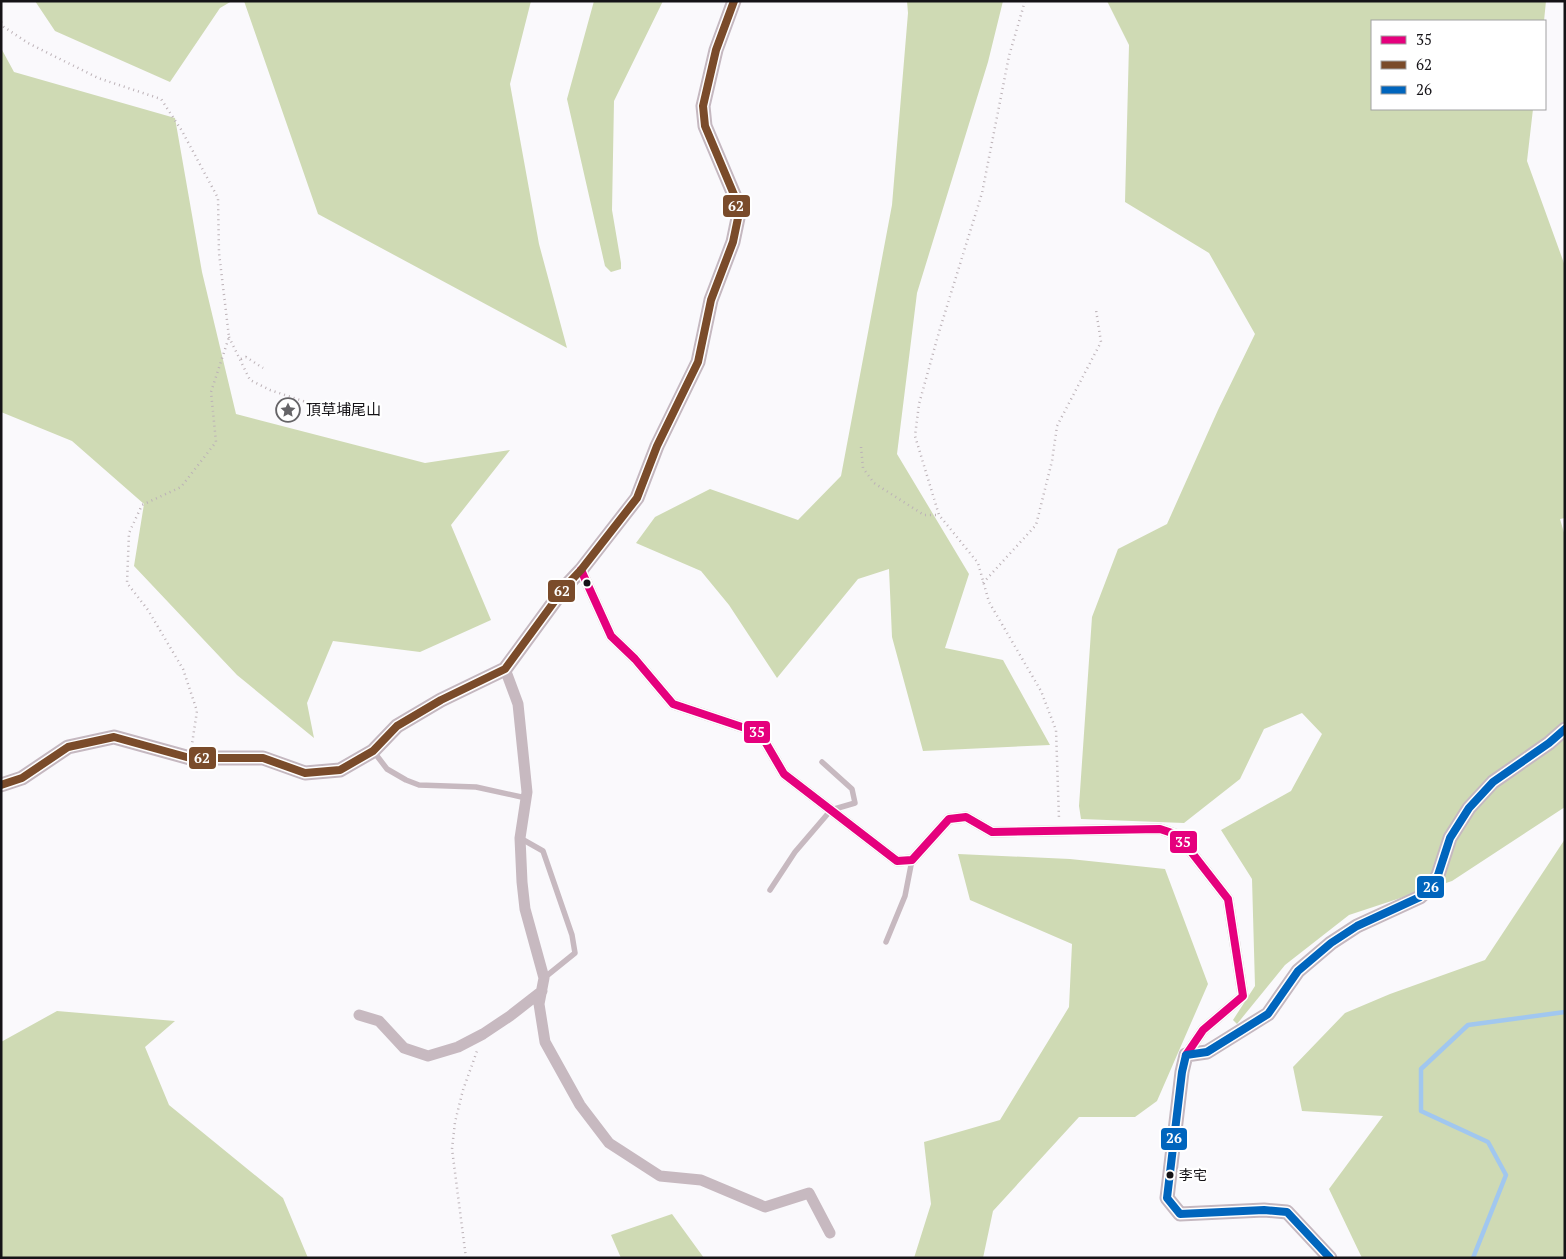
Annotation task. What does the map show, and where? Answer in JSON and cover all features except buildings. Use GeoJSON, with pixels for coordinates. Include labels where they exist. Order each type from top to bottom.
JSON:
{"type":"FeatureCollection","features":[{"type":"Feature","properties":{"kind":"street"},"geometry":{"type":"LineString","coordinates":[[1,785],[22,778],[68,747],[114,737],[190,758],[263,758],[304,772],[340,770],[373,751],[397,726],[441,700],[505,668],[565,586],[581,570],[637,498],[658,446],[698,362],[711,300],[733,242],[738,218],[734,197],[705,126],[703,106],[716,50],[734,1]]}},
{"type":"Feature","properties":{"kind":"street"},"geometry":{"type":"LineString","coordinates":[[581,570],[611,636],[635,659],[673,704],[760,734],[784,774],[897,861],[912,860],[949,819],[966,817],[992,832],[1160,829],[1178,836],[1228,899],[1243,996],[1202,1030],[1186,1055],[1182,1072],[1167,1198],[1180,1214],[1264,1210],[1287,1212],[1330,1258]]}},
{"type":"Feature","properties":{"kind":"street"},"geometry":{"type":"LineString","coordinates":[[505,668],[518,704],[526,792],[520,838],[522,882],[525,909],[544,978],[539,1004],[545,1042],[580,1105],[609,1142],[660,1176],[701,1180],[765,1207],[809,1193],[830,1233]]}},
{"type":"Feature","properties":{"kind":"street"},"geometry":{"type":"LineString","coordinates":[[1186,1055],[1207,1052],[1268,1014],[1298,971],[1331,943],[1357,926],[1420,897],[1430,888],[1438,875],[1450,838],[1469,808],[1493,782],[1549,743],[1565,729]]}},
{"type":"Feature","properties":{"kind":"street"},"geometry":{"type":"LineString","coordinates":[[359,1015],[380,1021],[404,1048],[428,1056],[458,1047],[482,1034],[510,1016],[542,991]]}},
{"type":"Feature","properties":{"kind":"lane"},"geometry":{"type":"LineString","coordinates":[[373,751],[387,769],[419,785],[476,787],[526,798]]}},
{"type":"Feature","properties":{"kind":"lane"},"geometry":{"type":"LineString","coordinates":[[770,890],[795,852],[831,810],[855,802],[852,789],[822,762]]}},
{"type":"Feature","properties":{"kind":"lane"},"geometry":{"type":"LineString","coordinates":[[520,838],[543,851],[572,935],[575,953],[544,978]]}},
{"type":"Feature","properties":{"kind":"lane"},"geometry":{"type":"LineString","coordinates":[[886,942],[905,896],[912,860]]}},
{"type":"Feature","properties":{"kind":"path"},"geometry":{"type":"LineString","coordinates":[[1024,1],[1009,56],[982,193],[919,404],[916,436],[939,515],[978,563],[989,602],[1041,690],[1056,730],[1059,831]]}},
{"type":"Feature","properties":{"kind":"path"},"geometry":{"type":"LineString","coordinates":[[1,22],[4,27],[28,44],[98,78],[161,99],[182,131],[218,198],[219,253],[229,337],[250,380],[270,390],[324,408]]}},
{"type":"Feature","properties":{"kind":"path"},"geometry":{"type":"LineString","coordinates":[[983,583],[1036,524],[1052,461],[1057,426],[1100,342],[1096,310]]}},
{"type":"Feature","properties":{"kind":"path"},"geometry":{"type":"LineString","coordinates":[[190,758],[196,711],[184,669],[148,610],[127,583],[129,533],[142,504],[181,487],[216,442],[211,392],[229,337]]}},
{"type":"Feature","properties":{"kind":"path"},"geometry":{"type":"LineString","coordinates":[[241,359],[246,357],[263,368]]}},
{"type":"Feature","properties":{"kind":"path"},"geometry":{"type":"LineString","coordinates":[[861,447],[863,468],[874,482],[924,514],[939,515]]}},
{"type":"Feature","properties":{"kind":"path"},"geometry":{"type":"LineString","coordinates":[[466,1258],[452,1149],[455,1122],[463,1090],[482,1034]]}},
{"type":"Feature","properties":{"kind":"green space"},"geometry":{"type":"Polygon","coordinates":[[[35,1],[232,1],[220,8],[170,82],[55,31],[35,1]]]}},
{"type":"Feature","properties":{"kind":"green space"},"geometry":{"type":"Polygon","coordinates":[[[244,1],[531,1],[510,84],[539,244],[567,348],[318,214],[244,1]]]}},
{"type":"Feature","properties":{"kind":"green space"},"geometry":{"type":"Polygon","coordinates":[[[594,1],[663,1],[614,101],[612,210],[621,269],[611,272],[605,266],[567,99],[594,1]]]}},
{"type":"Feature","properties":{"kind":"green space"},"geometry":{"type":"Polygon","coordinates":[[[907,1],[1003,1],[988,62],[917,293],[897,454],[969,574],[945,648],[1003,660],[1050,745],[923,751],[892,637],[889,569],[858,579],[777,678],[729,605],[701,571],[636,543],[655,517],[710,489],[798,520],[841,476],[892,205],[908,13],[907,1]]]}},
{"type":"Feature","properties":{"kind":"green space"},"geometry":{"type":"Polygon","coordinates":[[[1107,1],[1546,1],[1544,20],[1371,20],[1371,110],[1533,110],[1527,161],[1565,266],[1565,518],[1560,519],[1565,536],[1565,807],[1452,881],[1349,915],[1285,965],[1237,1024],[1233,1020],[1255,986],[1252,879],[1221,830],[1291,791],[1322,734],[1302,713],[1264,729],[1240,779],[1184,823],[1081,819],[1079,806],[1092,617],[1118,549],[1167,524],[1218,410],[1255,334],[1209,253],[1125,202],[1129,45],[1107,1]]]}},
{"type":"Feature","properties":{"kind":"green space"},"geometry":{"type":"Polygon","coordinates":[[[1,48],[14,72],[175,118],[202,272],[236,414],[425,463],[510,450],[451,525],[491,620],[420,652],[333,641],[307,703],[314,738],[237,675],[134,566],[144,504],[72,441],[1,412],[1,48]]]}},
{"type":"Feature","properties":{"kind":"green space"},"geometry":{"type":"Polygon","coordinates":[[[1565,839],[1565,1258],[1362,1258],[1329,1189],[1383,1116],[1302,1111],[1293,1067],[1345,1013],[1390,994],[1485,960],[1565,839]]]}},
{"type":"Feature","properties":{"kind":"green space"},"geometry":{"type":"Polygon","coordinates":[[[958,854],[1070,859],[1165,869],[1208,984],[1157,1101],[1135,1117],[1079,1117],[993,1211],[983,1258],[914,1258],[931,1204],[924,1142],[1000,1120],[1069,1007],[1072,944],[970,900],[958,854]]]}},
{"type":"Feature","properties":{"kind":"green space"},"geometry":{"type":"Polygon","coordinates":[[[57,1011],[175,1021],[145,1047],[169,1105],[283,1198],[308,1258],[1,1258],[1,1042],[57,1011]]]}},
{"type":"Feature","properties":{"kind":"green space"},"geometry":{"type":"Polygon","coordinates":[[[672,1214],[704,1258],[621,1258],[611,1235],[672,1214]]]}},
{"type":"Feature","properties":{"kind":"waterway"},"geometry":{"type":"LineString","coordinates":[[1473,1258],[1506,1175],[1488,1142],[1421,1111],[1421,1069],[1468,1025],[1565,1012]]}},
{"type":"Feature","properties":{"kind":"transit line","name":"62"},"geometry":{"type":"LineString","coordinates":[[1,785],[22,778],[68,747],[114,737],[190,758],[263,758],[305,773],[340,770],[373,751],[397,726],[441,700],[505,669],[565,587],[581,570],[637,498],[657,446],[698,362],[711,300],[733,242],[738,218],[735,197],[705,126],[703,106],[716,50],[734,1]]}},
{"type":"Feature","properties":{"kind":"transit line","name":"35"},"geometry":{"type":"LineString","coordinates":[[581,570],[611,636],[635,659],[673,704],[760,733],[784,774],[897,861],[912,860],[949,819],[966,817],[992,832],[1160,829],[1178,835],[1228,899],[1243,996],[1203,1030],[1186,1055]]}},
{"type":"Feature","properties":{"kind":"transit line","name":"26"},"geometry":{"type":"LineString","coordinates":[[1330,1258],[1287,1212],[1264,1210],[1180,1214],[1167,1198],[1182,1072],[1186,1055],[1207,1052],[1268,1014],[1298,971],[1331,943],[1357,926],[1420,897],[1430,888],[1438,875],[1450,838],[1469,808],[1493,782],[1549,743],[1565,729]]}},
{"type":"Feature","properties":{"kind":"place","name":"頂草埔尾山"},"geometry":{"type":"Point","coordinates":[288,410]}},
{"type":"Feature","properties":{"kind":"place","name":"李宅"},"geometry":{"type":"Point","coordinates":[1170,1175]}}]}
